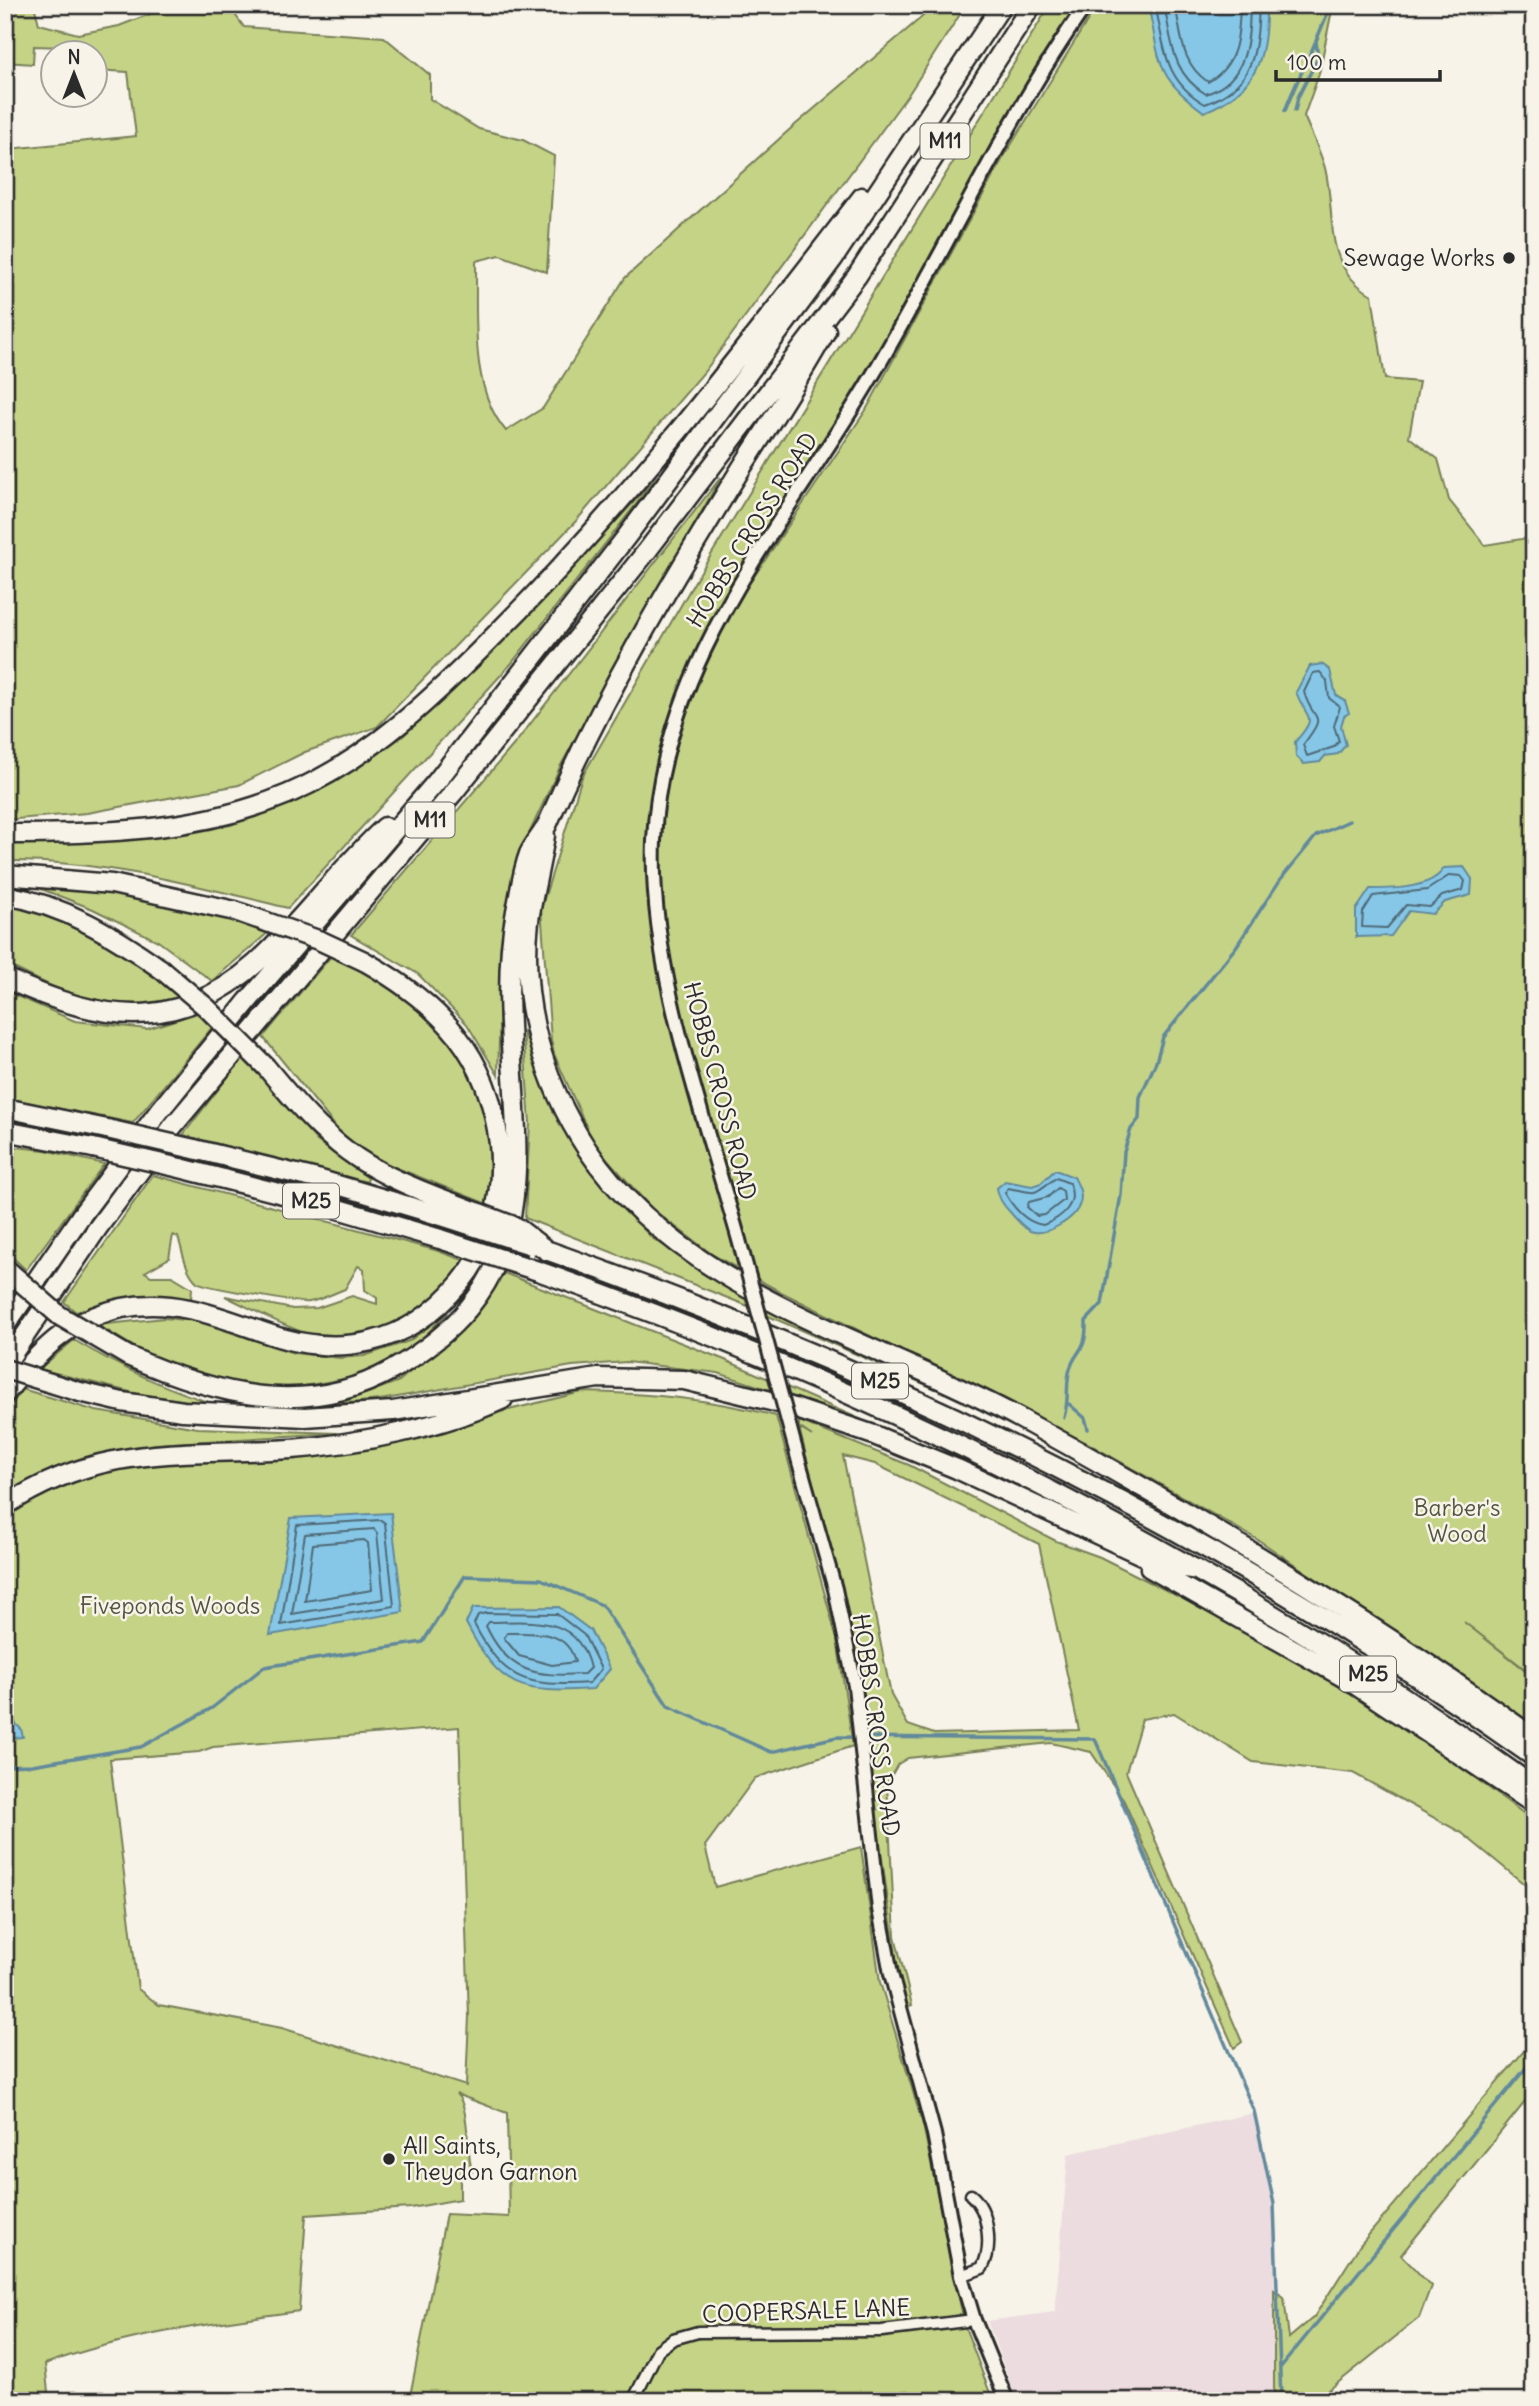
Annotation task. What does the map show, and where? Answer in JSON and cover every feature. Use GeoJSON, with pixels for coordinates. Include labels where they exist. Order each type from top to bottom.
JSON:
{"type":"FeatureCollection","features":[{"type":"Feature","properties":{"kind":"highway","name":"M11"},"geometry":{"type":"LineString","coordinates":[[5,1326],[115,1168],[205,1052],[437,780],[628,536],[833,259],[975,50],[1002,5]]}},
{"type":"Feature","properties":{"kind":"highway","name":"M11"},"geometry":{"type":"LineString","coordinates":[[5,1367],[97,1229],[173,1126],[453,793],[648,551],[857,276],[1032,5]]}},
{"type":"Feature","properties":{"kind":"highway"},"geometry":{"type":"LineString","coordinates":[[5,835],[117,832],[204,821],[288,794],[340,767],[389,734],[433,696],[517,612],[646,472],[709,395],[975,50]]}},
{"type":"Feature","properties":{"kind":"highway"},"geometry":{"type":"LineString","coordinates":[[5,1268],[60,1316],[128,1356],[216,1390],[251,1397],[306,1397],[363,1384],[412,1358],[450,1326],[471,1301],[499,1257],[513,1214],[519,1151],[509,1045],[510,949],[530,854],[546,828],[573,766],[639,640],[808,363],[857,276]]}},
{"type":"Feature","properties":{"kind":"highway"},"geometry":{"type":"LineString","coordinates":[[5,978],[59,1002],[107,1014],[150,1014],[196,1002],[230,984],[264,956],[367,843],[437,780]]}},
{"type":"Feature","properties":{"kind":"highway"},"geometry":{"type":"LineString","coordinates":[[546,828],[529,924],[528,968],[532,1012],[553,1084],[572,1125],[596,1162],[645,1218],[704,1263],[768,1298],[925,1373]]}},
{"type":"Feature","properties":{"kind":"highway"},"geometry":{"type":"LineString","coordinates":[[5,875],[112,884],[235,911],[321,941],[364,961],[418,994],[442,1016],[474,1060],[487,1088],[496,1118],[500,1169],[493,1221],[470,1271],[421,1321],[384,1338],[362,1344],[317,1345],[290,1341],[200,1310],[152,1305],[123,1308],[66,1331],[39,1352],[5,1394]]}},
{"type":"Feature","properties":{"kind":"highway"},"geometry":{"type":"LineString","coordinates":[[5,895],[66,912],[129,947],[161,969],[207,1008],[266,1067],[312,1122],[348,1154],[450,1210]]}},
{"type":"Feature","properties":{"kind":"highway","name":"M25"},"geometry":{"type":"LineString","coordinates":[[5,1108],[107,1129],[450,1210],[546,1250],[716,1312],[865,1374],[1016,1445],[1200,1542],[1363,1640],[1534,1757]]}},
{"type":"Feature","properties":{"kind":"highway","name":"M25"},"geometry":{"type":"LineString","coordinates":[[5,1131],[93,1148],[314,1202],[538,1271],[720,1340],[893,1415],[1044,1487],[1196,1570],[1364,1671],[1534,1787]]}},
{"type":"Feature","properties":{"kind":"highway"},"geometry":{"type":"LineString","coordinates":[[5,1367],[80,1392],[183,1411],[294,1417],[363,1414],[516,1393],[597,1378],[633,1376],[684,1380],[735,1390],[804,1410],[925,1457],[1161,1564],[1196,1570]]}},
{"type":"Feature","properties":{"kind":"highway","name":"M25"},"geometry":{"type":"LineString","coordinates":[[925,1373],[1171,1512],[1200,1542]]}},
{"type":"Feature","properties":{"kind":"highway","name":"M25"},"geometry":{"type":"LineString","coordinates":[[925,1373],[1016,1416],[1238,1542],[1399,1643],[1534,1738]]}},
{"type":"Feature","properties":{"kind":"highway"},"geometry":{"type":"LineString","coordinates":[[5,1506],[61,1475],[94,1463],[156,1453],[293,1449],[360,1440],[478,1410],[516,1393]]}},
{"type":"Feature","properties":{"kind":"highway"},"geometry":{"type":"LineString","coordinates":[[925,1457],[997,1496],[1158,1572],[1264,1630],[1383,1702],[1534,1804]]}},
{"type":"Feature","properties":{"kind":"street","name":"HOBBS CROSS ROAD"},"geometry":{"type":"LineString","coordinates":[[1007,2401],[974,2320],[961,2276],[934,2134],[911,2055],[885,1946],[862,1738],[845,1630],[672,999],[658,932],[654,838],[659,793],[675,718],[688,681],[726,605],[878,367],[1003,141],[1086,5]]}},
{"type":"Feature","properties":{"kind":"street"},"geometry":{"type":"LineString","coordinates":[[961,2276],[982,2268],[987,2254],[985,2218],[979,2202],[971,2196]]}},
{"type":"Feature","properties":{"kind":"street","name":"COOPERSALE LANE"},"geometry":{"type":"LineString","coordinates":[[633,2401],[658,2350],[666,2342],[698,2332],[883,2331],[974,2320]]}},
{"type":"Feature","properties":{"kind":"shaded area"},"geometry":{"type":"Polygon","coordinates":[[[1254,2113],[1274,2204],[1275,2401],[1017,2401],[987,2321],[1055,2312],[1068,2154],[1254,2113]]]}},
{"type":"Feature","properties":{"kind":"green space"},"geometry":{"type":"Polygon","coordinates":[[[5,5],[34,5],[39,24],[78,34],[119,26],[173,5],[228,5],[244,27],[384,37],[430,75],[430,99],[479,129],[523,140],[554,156],[547,272],[500,255],[476,261],[476,327],[481,373],[494,414],[506,431],[543,408],[625,278],[788,131],[936,5],[966,5],[910,92],[705,371],[576,521],[377,727],[305,752],[239,785],[87,813],[5,820],[5,145],[9,149],[136,136],[128,72],[108,71],[108,38],[38,38],[38,46],[34,46],[33,64],[5,62],[5,5]]]}},
{"type":"Feature","properties":{"kind":"green space","name":"Barber's Wood"},"geometry":{"type":"Polygon","coordinates":[[[1050,5],[1079,5],[934,267],[805,475],[751,581],[866,410],[1003,158],[1097,5],[1333,5],[1319,74],[1304,116],[1325,168],[1338,255],[1345,270],[1356,283],[1372,295],[1385,379],[1419,382],[1409,437],[1438,459],[1449,500],[1485,545],[1534,537],[1534,1676],[1464,1622],[1534,1677],[1534,1726],[1260,1541],[1087,1443],[779,1291],[713,1255],[652,1209],[594,1144],[554,1054],[541,909],[582,777],[695,581],[1050,5]]]}},
{"type":"Feature","properties":{"kind":"green space"},"geometry":{"type":"Polygon","coordinates":[[[659,475],[511,664],[288,908],[112,869],[5,861],[5,844],[140,839],[231,825],[318,789],[402,737],[536,607],[659,475]]]}},
{"type":"Feature","properties":{"kind":"green space"},"geometry":{"type":"Polygon","coordinates":[[[721,477],[560,767],[527,838],[506,922],[501,973],[498,1075],[467,1024],[418,974],[351,935],[517,741],[721,477]]]}},
{"type":"Feature","properties":{"kind":"green space"},"geometry":{"type":"Polygon","coordinates":[[[28,884],[128,894],[221,914],[270,931],[212,981],[158,941],[93,909],[28,884]]]}},
{"type":"Feature","properties":{"kind":"green space"},"geometry":{"type":"Polygon","coordinates":[[[5,903],[48,913],[99,937],[184,996],[135,1005],[101,1003],[68,993],[5,964],[5,903]]]}},
{"type":"Feature","properties":{"kind":"green space"},"geometry":{"type":"Polygon","coordinates":[[[331,956],[378,977],[425,1012],[450,1039],[470,1067],[482,1095],[488,1126],[490,1175],[487,1204],[382,1162],[343,1136],[263,1037],[331,956]]]}},
{"type":"Feature","properties":{"kind":"green space"},"geometry":{"type":"Polygon","coordinates":[[[5,991],[75,1021],[147,1029],[203,1011],[215,1024],[133,1123],[5,1098],[5,991]]]}},
{"type":"Feature","properties":{"kind":"green space"},"geometry":{"type":"Polygon","coordinates":[[[523,1030],[558,1116],[609,1193],[652,1238],[745,1296],[748,1306],[525,1218],[530,1123],[523,1030]]]}},
{"type":"Feature","properties":{"kind":"green space"},"geometry":{"type":"Polygon","coordinates":[[[244,1056],[317,1141],[368,1178],[367,1182],[183,1135],[244,1056]]]}},
{"type":"Feature","properties":{"kind":"green space"},"geometry":{"type":"Polygon","coordinates":[[[5,1146],[45,1150],[104,1164],[26,1270],[5,1250],[5,1146]]]}},
{"type":"Feature","properties":{"kind":"green space"},"geometry":{"type":"Polygon","coordinates":[[[153,1175],[435,1250],[466,1261],[440,1294],[402,1321],[358,1337],[336,1339],[315,1336],[292,1328],[225,1296],[293,1309],[317,1308],[352,1296],[377,1304],[377,1298],[365,1290],[364,1269],[358,1266],[345,1289],[314,1301],[302,1302],[253,1295],[197,1282],[187,1267],[178,1237],[173,1235],[169,1258],[145,1272],[151,1276],[172,1276],[192,1288],[191,1299],[142,1295],[76,1312],[64,1302],[153,1175]]]}},
{"type":"Feature","properties":{"kind":"green space"},"geometry":{"type":"Polygon","coordinates":[[[504,1273],[725,1360],[862,1420],[718,1373],[627,1362],[572,1366],[380,1400],[338,1404],[399,1381],[474,1318],[504,1273]]]}},
{"type":"Feature","properties":{"kind":"green space"},"geometry":{"type":"Polygon","coordinates":[[[763,1304],[936,1389],[766,1315],[763,1304]]]}},
{"type":"Feature","properties":{"kind":"green space"},"geometry":{"type":"Polygon","coordinates":[[[448,1312],[413,1348],[356,1377],[275,1391],[206,1379],[144,1353],[98,1325],[164,1318],[196,1321],[294,1353],[340,1358],[364,1356],[409,1341],[448,1312]]]}},
{"type":"Feature","properties":{"kind":"green space"},"geometry":{"type":"Polygon","coordinates":[[[74,1340],[146,1378],[222,1406],[138,1394],[39,1369],[74,1340]]]}},
{"type":"Feature","properties":{"kind":"green space"},"geometry":{"type":"Polygon","coordinates":[[[22,1389],[96,1411],[198,1428],[337,1433],[156,1444],[68,1463],[5,1492],[5,1416],[22,1389]]]}},
{"type":"Feature","properties":{"kind":"green space","name":"Fiveponds Woods"},"geometry":{"type":"Polygon","coordinates":[[[582,1392],[680,1398],[776,1416],[837,1639],[853,1746],[755,1778],[705,1846],[715,1887],[861,1847],[880,1982],[923,2125],[965,2327],[993,2401],[409,2401],[446,2214],[509,2217],[507,2113],[456,2094],[464,2108],[472,2172],[460,2174],[460,2199],[411,2208],[306,2215],[299,2311],[170,2331],[76,2354],[45,2364],[49,2401],[5,2401],[5,1517],[34,1496],[87,1472],[163,1458],[411,1434],[582,1392]],[[459,1727],[213,1747],[199,1752],[110,1759],[138,1989],[159,2005],[282,2028],[466,2086],[469,2016],[459,1727]]]}},
{"type":"Feature","properties":{"kind":"green space"},"geometry":{"type":"Polygon","coordinates":[[[799,1421],[909,1465],[1056,1541],[1100,1557],[1247,1631],[1410,1730],[1534,1821],[1534,1892],[1462,1833],[1353,1773],[1253,1762],[1174,1713],[1142,1719],[1126,1772],[1242,2042],[1234,2048],[1124,1801],[1091,1752],[1051,1743],[908,1758],[898,1764],[887,1783],[895,1936],[912,2005],[903,2008],[849,1624],[799,1428],[812,1436],[799,1427],[799,1421]],[[843,1456],[891,1695],[908,1725],[934,1734],[1079,1730],[1039,1544],[875,1464],[843,1456]]]}},
{"type":"Feature","properties":{"kind":"green space"},"geometry":{"type":"Polygon","coordinates":[[[1534,2039],[1534,2091],[1401,2255],[1431,2286],[1419,2318],[1315,2401],[1274,2401],[1274,2290],[1284,2297],[1289,2338],[1314,2317],[1360,2245],[1534,2039]]]}},
{"type":"Feature","properties":{"kind":"water"},"geometry":{"type":"Polygon","coordinates":[[[1148,5],[1266,5],[1261,57],[1247,83],[1222,104],[1204,112],[1187,99],[1167,77],[1162,66],[1148,5]]]}},
{"type":"Feature","properties":{"kind":"water"},"geometry":{"type":"Polygon","coordinates":[[[1322,664],[1330,670],[1336,695],[1345,701],[1349,713],[1344,716],[1341,726],[1346,745],[1338,754],[1325,756],[1320,762],[1304,764],[1296,756],[1295,742],[1307,727],[1309,718],[1296,692],[1310,666],[1322,664]]]}},
{"type":"Feature","properties":{"kind":"water"},"geometry":{"type":"Polygon","coordinates":[[[1464,867],[1472,879],[1471,895],[1445,902],[1433,914],[1409,911],[1391,936],[1356,937],[1356,910],[1370,889],[1421,884],[1438,875],[1444,868],[1464,867]]]}},
{"type":"Feature","properties":{"kind":"water"},"geometry":{"type":"Polygon","coordinates":[[[1055,1170],[1074,1177],[1080,1192],[1080,1203],[1073,1215],[1060,1225],[1044,1231],[1030,1231],[1005,1207],[997,1188],[1005,1181],[1032,1186],[1041,1183],[1055,1170]]]}},
{"type":"Feature","properties":{"kind":"water"},"geometry":{"type":"Polygon","coordinates":[[[391,1513],[403,1612],[270,1635],[291,1518],[391,1513]]]}},
{"type":"Feature","properties":{"kind":"water"},"geometry":{"type":"Polygon","coordinates":[[[559,1607],[590,1630],[610,1669],[593,1689],[548,1690],[515,1683],[490,1662],[466,1623],[473,1608],[559,1607]]]}},
{"type":"Feature","properties":{"kind":"water"},"geometry":{"type":"Polygon","coordinates":[[[5,1713],[21,1729],[23,1737],[5,1739],[5,1713]]]}},
{"type":"Feature","properties":{"kind":"waterway"},"geometry":{"type":"LineString","coordinates":[[1295,111],[1298,97],[1318,58],[1316,41],[1331,5]]}},
{"type":"Feature","properties":{"kind":"waterway"},"geometry":{"type":"LineString","coordinates":[[1285,111],[1315,43]]}},
{"type":"Feature","properties":{"kind":"waterway"},"geometry":{"type":"LineString","coordinates":[[1064,1417],[1071,1365],[1082,1346],[1086,1321],[1102,1304],[1121,1195],[1124,1152],[1131,1129],[1139,1119],[1140,1097],[1156,1062],[1163,1037],[1236,947],[1280,880],[1316,836],[1349,821]]}},
{"type":"Feature","properties":{"kind":"waterway"},"geometry":{"type":"LineString","coordinates":[[1069,1404],[1085,1418],[1088,1429]]}},
{"type":"Feature","properties":{"kind":"waterway"},"geometry":{"type":"LineString","coordinates":[[5,1766],[32,1765],[141,1747],[212,1708],[264,1667],[423,1642],[465,1576],[541,1579],[602,1605],[668,1706],[771,1752],[837,1737],[1095,1739],[1254,2111],[1274,2204],[1281,2401]]}},
{"type":"Feature","properties":{"kind":"waterway"},"geometry":{"type":"LineString","coordinates":[[1280,2368],[1534,2058]]}},
{"type":"Feature","properties":{"kind":"place","name":"Sewage Works"},"geometry":{"type":"Point","coordinates":[1509,258]}},
{"type":"Feature","properties":{"kind":"place","name":"All Saints, Theydon Garnon"},"geometry":{"type":"Point","coordinates":[389,2159]}}]}
